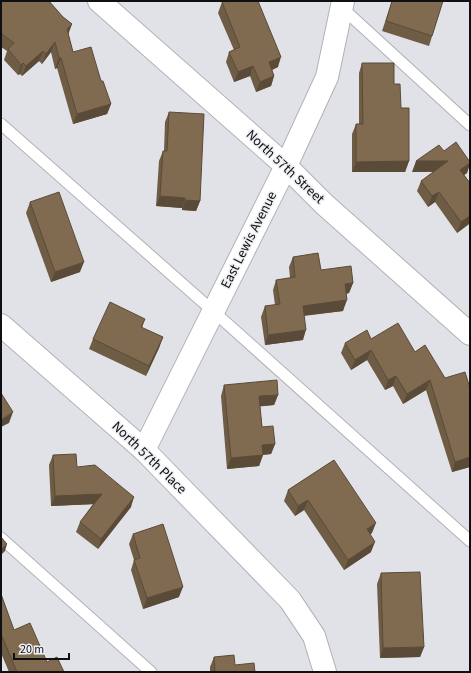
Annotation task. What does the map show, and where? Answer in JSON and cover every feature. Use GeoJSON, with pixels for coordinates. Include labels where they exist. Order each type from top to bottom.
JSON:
{"type":"FeatureCollection","features":[{"type":"Feature","properties":{"kind":"street","name":"North 57th Street"},"geometry":{"type":"LineString","coordinates":[[99,1],[286,166],[324,204],[470,334]]}},
{"type":"Feature","properties":{"kind":"street","name":"East Lewis Avenue"},"geometry":{"type":"LineString","coordinates":[[144,450],[286,166],[327,77],[340,3]]}},
{"type":"Feature","properties":{"kind":"street","name":"North 57th Place"},"geometry":{"type":"LineString","coordinates":[[1,325],[144,450],[290,600],[314,636],[325,672]]}},
{"type":"Feature","properties":{"kind":"lane"},"geometry":{"type":"LineString","coordinates":[[340,3],[470,125]]}},
{"type":"Feature","properties":{"kind":"lane"},"geometry":{"type":"LineString","coordinates":[[1,124],[214,311],[470,541]]}},
{"type":"Feature","properties":{"kind":"lane"},"geometry":{"type":"LineString","coordinates":[[1,538],[151,672]]}},
{"type":"Feature","properties":{"kind":"building"},"geometry":{"type":"Polygon","coordinates":[[[2,1],[49,1],[63,17],[72,24],[67,29],[73,52],[91,47],[101,81],[103,81],[111,104],[77,114],[55,42],[46,54],[43,51],[26,66],[23,63],[21,65],[8,49],[14,43],[1,32],[2,1]]]}},
{"type":"Feature","properties":{"kind":"building"},"geometry":{"type":"Polygon","coordinates":[[[258,1],[281,57],[269,62],[274,76],[260,82],[253,66],[238,72],[229,52],[240,47],[222,2],[258,1]]]}},
{"type":"Feature","properties":{"kind":"building"},"geometry":{"type":"Polygon","coordinates":[[[392,1],[443,1],[432,36],[386,21],[392,1]]]}},
{"type":"Feature","properties":{"kind":"building"},"geometry":{"type":"Polygon","coordinates":[[[362,63],[394,63],[394,84],[400,84],[401,108],[409,108],[409,161],[356,162],[356,124],[363,124],[362,63]]]}},
{"type":"Feature","properties":{"kind":"building"},"geometry":{"type":"Polygon","coordinates":[[[169,112],[204,114],[200,201],[160,196],[163,151],[167,151],[169,112]]]}},
{"type":"Feature","properties":{"kind":"building"},"geometry":{"type":"Polygon","coordinates":[[[456,142],[470,162],[460,170],[470,183],[470,216],[461,222],[439,192],[432,196],[421,181],[448,161],[416,161],[439,145],[444,151],[456,142]]]}},
{"type":"Feature","properties":{"kind":"building"},"geometry":{"type":"Polygon","coordinates":[[[59,192],[84,262],[55,272],[30,202],[59,192]]]}},
{"type":"Feature","properties":{"kind":"building"},"geometry":{"type":"Polygon","coordinates":[[[318,253],[321,270],[351,266],[353,283],[345,284],[347,300],[303,306],[306,330],[268,335],[265,306],[280,304],[276,280],[295,277],[293,257],[318,253]]]}},
{"type":"Feature","properties":{"kind":"building"},"geometry":{"type":"Polygon","coordinates":[[[110,302],[145,319],[141,327],[163,337],[149,366],[93,339],[110,302]]]}},
{"type":"Feature","properties":{"kind":"building"},"geometry":{"type":"Polygon","coordinates":[[[398,323],[415,352],[425,345],[445,378],[465,372],[470,388],[470,457],[455,462],[430,380],[407,394],[396,376],[388,380],[371,350],[355,360],[345,343],[367,330],[371,339],[398,323]]]}},
{"type":"Feature","properties":{"kind":"building"},"geometry":{"type":"Polygon","coordinates":[[[277,380],[278,395],[259,396],[262,427],[273,426],[275,444],[262,445],[263,455],[231,458],[224,385],[277,380]]]}},
{"type":"Feature","properties":{"kind":"building"},"geometry":{"type":"Polygon","coordinates":[[[1,393],[13,412],[1,420],[1,393]]]}},
{"type":"Feature","properties":{"kind":"building"},"geometry":{"type":"Polygon","coordinates":[[[76,454],[77,467],[95,465],[134,497],[101,539],[80,522],[102,494],[55,496],[53,455],[76,454]]]}},
{"type":"Feature","properties":{"kind":"building"},"geometry":{"type":"Polygon","coordinates":[[[334,460],[376,523],[367,529],[375,542],[348,560],[308,500],[298,506],[288,490],[334,460]]]}},
{"type":"Feature","properties":{"kind":"building"},"geometry":{"type":"Polygon","coordinates":[[[163,524],[183,587],[147,598],[134,560],[140,558],[133,534],[163,524]]]}},
{"type":"Feature","properties":{"kind":"building"},"geometry":{"type":"Polygon","coordinates":[[[1,537],[7,544],[1,550],[1,537]]]}},
{"type":"Feature","properties":{"kind":"building"},"geometry":{"type":"Polygon","coordinates":[[[420,572],[424,647],[383,648],[381,573],[420,572]]]}},
{"type":"Feature","properties":{"kind":"building"},"geometry":{"type":"Polygon","coordinates":[[[1,594],[14,630],[30,623],[47,662],[57,657],[64,672],[17,672],[1,634],[1,594]]]}},
{"type":"Feature","properties":{"kind":"building"},"geometry":{"type":"Polygon","coordinates":[[[234,655],[235,665],[254,663],[255,672],[215,672],[214,657],[234,655]]]}}]}
